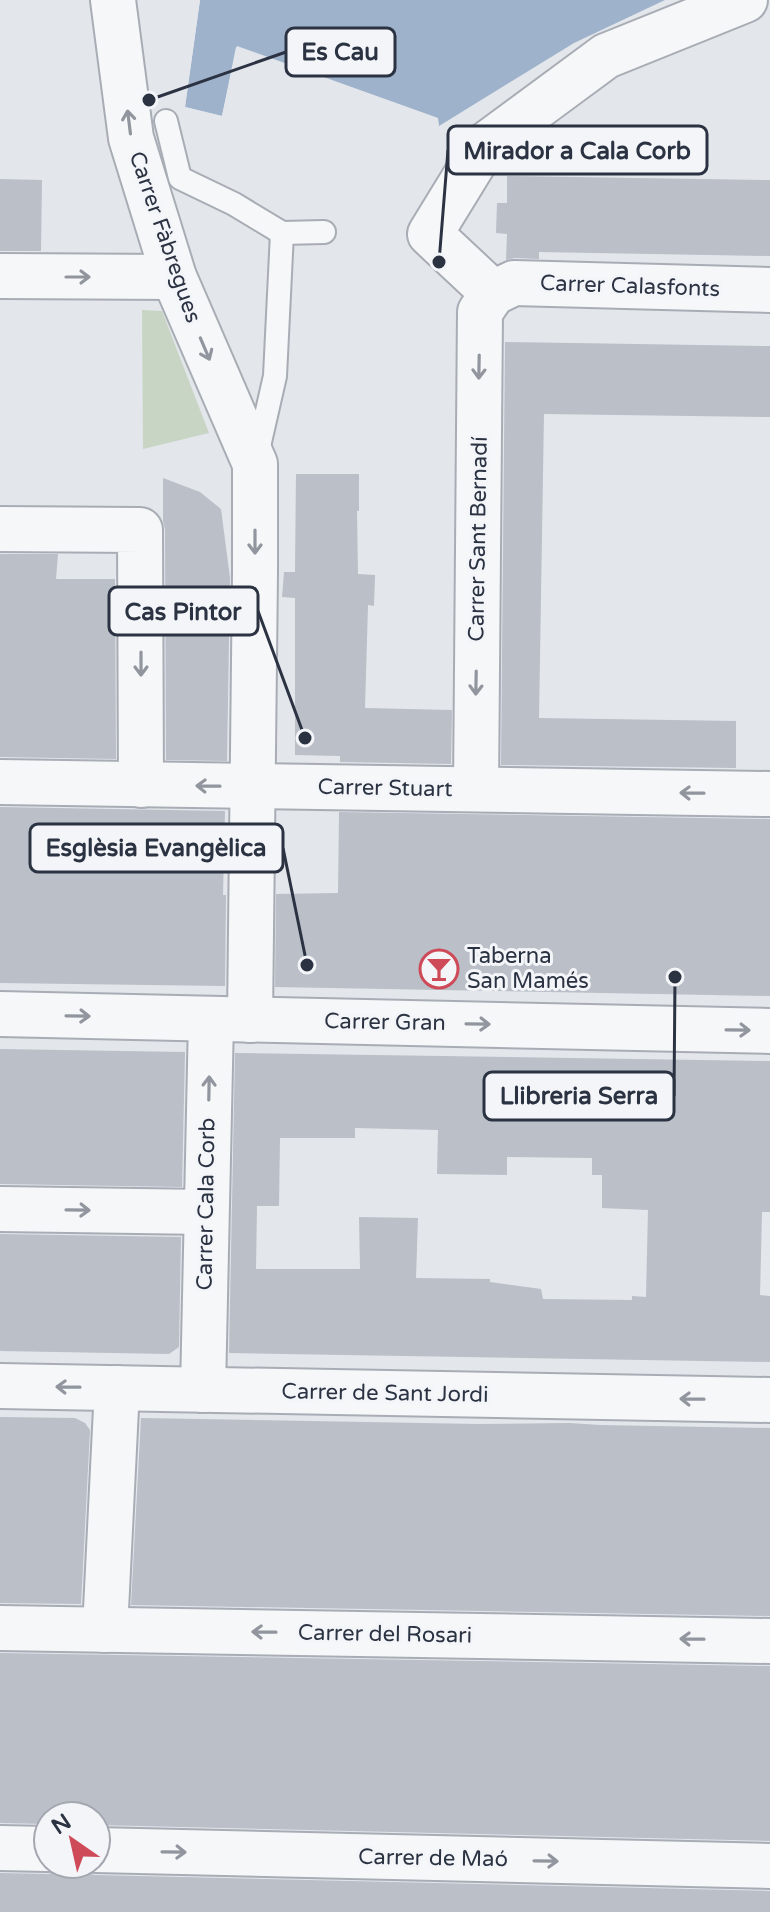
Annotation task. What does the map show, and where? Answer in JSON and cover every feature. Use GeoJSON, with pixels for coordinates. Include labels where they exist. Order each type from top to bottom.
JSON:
{"type":"FeatureCollection","features":[{"type":"Feature","properties":{"kind":"street","name":"Carrer Fàbregues"},"geometry":{"type":"LineString","coordinates":[[113,0],[131,138],[174,277],[255,464]]}},
{"type":"Feature","properties":{"kind":"street"},"geometry":{"type":"LineString","coordinates":[[493,293],[430,234],[484,146],[606,56],[745,0]]}},
{"type":"Feature","properties":{"kind":"street"},"geometry":{"type":"LineString","coordinates":[[0,276],[174,277]]}},
{"type":"Feature","properties":{"kind":"street","name":"Carrer Calasfonts"},"geometry":{"type":"LineString","coordinates":[[493,293],[514,283],[770,290]]}},
{"type":"Feature","properties":{"kind":"street","name":"Carrer Sant Bernadí"},"geometry":{"type":"LineString","coordinates":[[476,789],[480,312],[493,293]]}},
{"type":"Feature","properties":{"kind":"street","name":"Carrer Cala Corb"},"geometry":{"type":"LineString","coordinates":[[203,1390],[206,1212],[230,1019],[252,786],[255,464]]}},
{"type":"Feature","properties":{"kind":"street"},"geometry":{"type":"LineString","coordinates":[[0,529],[140,530],[141,785]]}},
{"type":"Feature","properties":{"kind":"street","name":"Carrer Stuart"},"geometry":{"type":"LineString","coordinates":[[0,782],[770,794]]}},
{"type":"Feature","properties":{"kind":"street","name":"Carrer Gran"},"geometry":{"type":"LineString","coordinates":[[0,1014],[770,1031]]}},
{"type":"Feature","properties":{"kind":"street"},"geometry":{"type":"LineString","coordinates":[[0,1209],[206,1212]]}},
{"type":"Feature","properties":{"kind":"street","name":"Carrer de Sant Jordi"},"geometry":{"type":"LineString","coordinates":[[0,1386],[770,1400]]}},
{"type":"Feature","properties":{"kind":"street"},"geometry":{"type":"LineString","coordinates":[[105,1630],[117,1388]]}},
{"type":"Feature","properties":{"kind":"street","name":"Carrer del Rosari"},"geometry":{"type":"LineString","coordinates":[[0,1628],[770,1641]]}},
{"type":"Feature","properties":{"kind":"street"},"geometry":{"type":"LineString","coordinates":[[0,1848],[32,1849]]}},
{"type":"Feature","properties":{"kind":"street","name":"Carrer de Maó"},"geometry":{"type":"LineString","coordinates":[[112,1850],[770,1866]]}},
{"type":"Feature","properties":{"kind":"lane"},"geometry":{"type":"LineString","coordinates":[[166,121],[180,178],[234,204],[282,233],[324,232]]}},
{"type":"Feature","properties":{"kind":"lane","name":"Carrer Cala Corb"},"geometry":{"type":"LineString","coordinates":[[255,464],[275,376],[282,233]]}},
{"type":"Feature","properties":{"kind":"green space"},"geometry":{"type":"Polygon","coordinates":[[[142,310],[162,311],[209,433],[143,449],[142,310]]]}},
{"type":"Feature","properties":{"kind":"water"},"geometry":{"type":"Polygon","coordinates":[[[200,0],[665,0],[574,43],[439,126],[437,118],[236,47],[222,116],[185,107],[200,0]]]}},
{"type":"Feature","properties":{"kind":"pier"},"geometry":{"type":"Polygon","coordinates":[[[196,0],[200,0],[185,107],[222,116],[237,46],[438,118],[439,126],[436,129],[434,121],[239,52],[225,119],[183,110],[181,106],[196,0]]]}},
{"type":"Feature","properties":{"kind":"building"},"geometry":{"type":"Polygon","coordinates":[[[507,176],[770,180],[770,256],[539,252],[539,259],[506,260],[507,234],[496,233],[497,203],[507,203],[507,176]]]}},
{"type":"Feature","properties":{"kind":"building"},"geometry":{"type":"Polygon","coordinates":[[[0,179],[42,180],[41,251],[0,251],[0,179]]]}},
{"type":"Feature","properties":{"kind":"building"},"geometry":{"type":"Polygon","coordinates":[[[505,342],[770,346],[770,417],[544,414],[539,718],[736,721],[736,768],[501,765],[505,342]]]}},
{"type":"Feature","properties":{"kind":"building"},"geometry":{"type":"Polygon","coordinates":[[[296,474],[359,474],[358,574],[375,575],[374,606],[368,605],[365,708],[452,710],[451,764],[340,762],[340,756],[295,755],[295,598],[282,597],[284,572],[295,572],[296,474]]]}},
{"type":"Feature","properties":{"kind":"building"},"geometry":{"type":"Polygon","coordinates":[[[163,478],[200,492],[221,509],[230,578],[227,761],[166,760],[163,478]]]}},
{"type":"Feature","properties":{"kind":"building"},"geometry":{"type":"Polygon","coordinates":[[[0,554],[58,554],[56,579],[115,579],[116,759],[0,757],[0,554]]]}},
{"type":"Feature","properties":{"kind":"building"},"geometry":{"type":"Polygon","coordinates":[[[0,807],[225,811],[225,986],[0,983],[0,807]]]}},
{"type":"Feature","properties":{"kind":"building"},"geometry":{"type":"Polygon","coordinates":[[[339,812],[770,819],[770,996],[275,987],[276,894],[338,893],[339,812]]]}},
{"type":"Feature","properties":{"kind":"building"},"geometry":{"type":"Polygon","coordinates":[[[0,1049],[185,1052],[182,1187],[0,1184],[0,1049]]]}},
{"type":"Feature","properties":{"kind":"building"},"geometry":{"type":"Polygon","coordinates":[[[235,1053],[770,1061],[770,1212],[762,1212],[760,1295],[770,1296],[770,1362],[229,1353],[235,1053]],[[355,1128],[355,1138],[280,1138],[279,1206],[257,1206],[256,1269],[360,1269],[359,1217],[418,1218],[416,1278],[490,1279],[490,1282],[541,1289],[543,1299],[632,1300],[632,1296],[646,1297],[648,1210],[602,1208],[602,1175],[592,1175],[592,1158],[507,1157],[507,1175],[437,1174],[438,1130],[355,1128]]]}},
{"type":"Feature","properties":{"kind":"building"},"geometry":{"type":"Polygon","coordinates":[[[0,1234],[181,1237],[179,1347],[169,1354],[0,1351],[0,1234]]]}},
{"type":"Feature","properties":{"kind":"building"},"geometry":{"type":"Polygon","coordinates":[[[0,1417],[75,1418],[90,1430],[81,1604],[0,1603],[0,1417]]]}},
{"type":"Feature","properties":{"kind":"building"},"geometry":{"type":"Polygon","coordinates":[[[141,1418],[770,1428],[770,1616],[131,1605],[141,1418]]]}},
{"type":"Feature","properties":{"kind":"building"},"geometry":{"type":"Polygon","coordinates":[[[0,1653],[770,1666],[770,1841],[112,1825],[112,1800],[32,1800],[32,1824],[0,1823],[0,1653]]]}},
{"type":"Feature","properties":{"kind":"building"},"geometry":{"type":"Polygon","coordinates":[[[0,1873],[32,1874],[32,1880],[112,1880],[112,1875],[770,1891],[770,1912],[0,1912],[0,1873]]]}},
{"type":"Feature","properties":{"kind":"place","name":"Es Cau"},"geometry":{"type":"Point","coordinates":[149,100]}},
{"type":"Feature","properties":{"kind":"place","name":"Mirador a Cala Corb"},"geometry":{"type":"Point","coordinates":[439,262]}},
{"type":"Feature","properties":{"kind":"place","name":"Cas Pintor"},"geometry":{"type":"Point","coordinates":[305,738]}},
{"type":"Feature","properties":{"kind":"place","name":"Esglèsia Evangèlica"},"geometry":{"type":"Point","coordinates":[307,965]}},
{"type":"Feature","properties":{"kind":"place","name":"Taberna San Mamés"},"geometry":{"type":"Point","coordinates":[439,969]}},
{"type":"Feature","properties":{"kind":"place","name":"Llibreria Serra"},"geometry":{"type":"Point","coordinates":[675,977]}}]}
